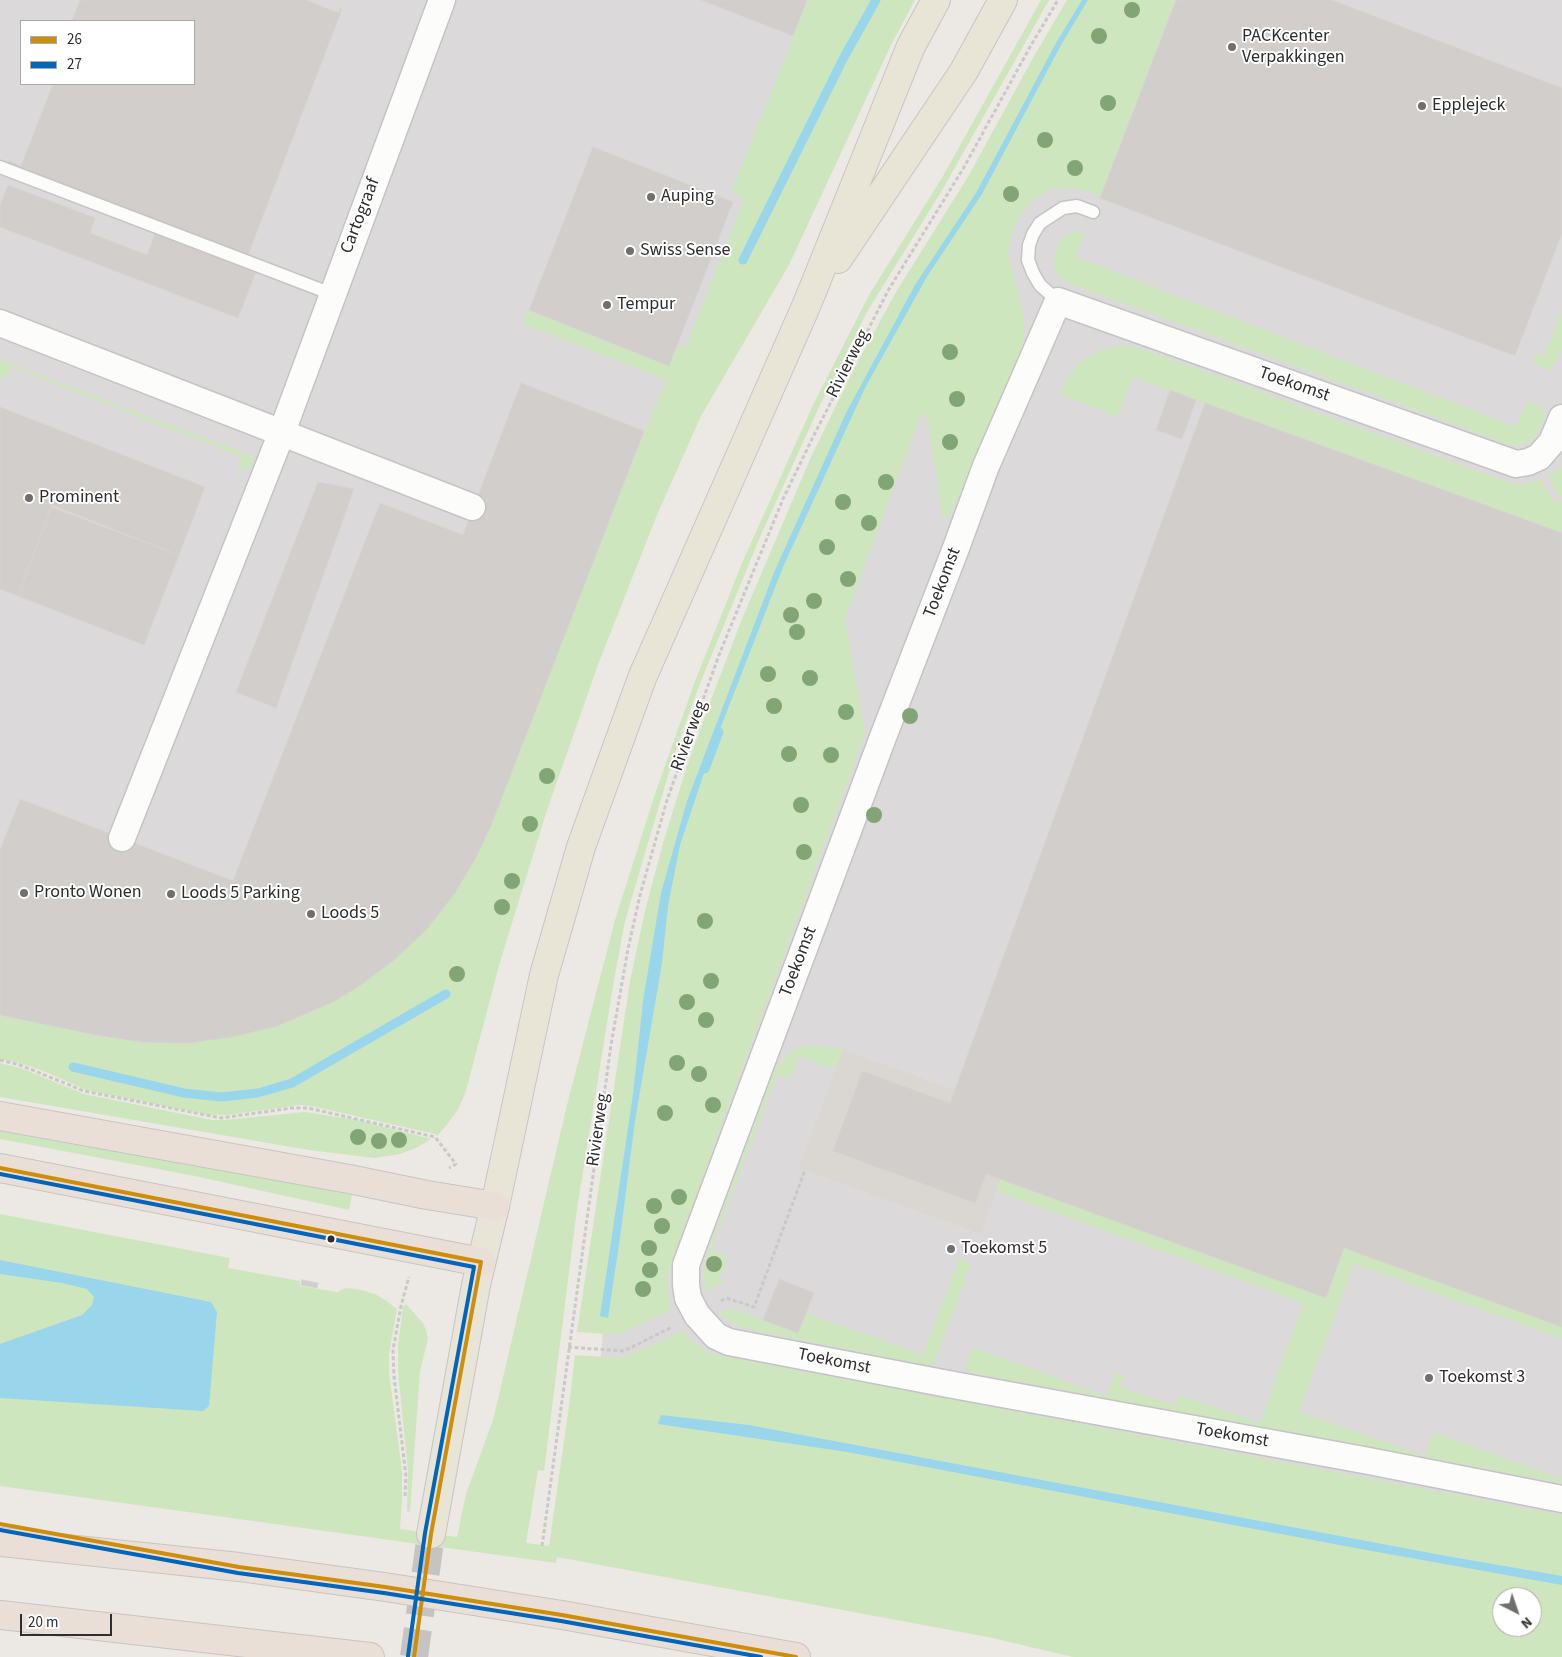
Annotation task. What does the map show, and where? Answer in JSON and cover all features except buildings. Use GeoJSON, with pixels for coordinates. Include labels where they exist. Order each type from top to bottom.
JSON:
{"type":"FeatureCollection","features":[{"type":"Feature","properties":{"kind":"highway"},"geometry":{"type":"LineString","coordinates":[[0,1116],[495,1206]]}},
{"type":"Feature","properties":{"kind":"highway"},"geometry":{"type":"LineString","coordinates":[[0,1168],[481,1262]]}},
{"type":"Feature","properties":{"kind":"highway"},"geometry":{"type":"LineString","coordinates":[[0,1524],[240,1567]]}},
{"type":"Feature","properties":{"kind":"highway"},"geometry":{"type":"LineString","coordinates":[[0,1542],[240,1567],[386,1587],[562,1615],[796,1657]]}},
{"type":"Feature","properties":{"kind":"highway"},"geometry":{"type":"LineString","coordinates":[[0,1615],[370,1657]]}},
{"type":"Feature","properties":{"kind":"main road"},"geometry":{"type":"LineString","coordinates":[[431,1534],[481,1262],[495,1206],[544,974],[581,847],[642,678],[808,304],[911,46],[936,0]]}},
{"type":"Feature","properties":{"kind":"main road"},"geometry":{"type":"LineString","coordinates":[[808,304],[964,72],[1003,0]]}},
{"type":"Feature","properties":{"kind":"street","name":"Cartograaf"},"geometry":{"type":"LineString","coordinates":[[122,838],[282,432],[442,0]]}},
{"type":"Feature","properties":{"kind":"street","name":"Toekomst"},"geometry":{"type":"LineString","coordinates":[[1562,418],[1552,442],[1539,457],[1528,462],[1516,464],[1058,301],[986,466],[686,1265],[688,1298],[697,1315],[716,1336],[729,1342],[1369,1461],[1562,1499]]}},
{"type":"Feature","properties":{"kind":"street"},"geometry":{"type":"LineString","coordinates":[[0,323],[472,507]]}},
{"type":"Feature","properties":{"kind":"lane"},"geometry":{"type":"LineString","coordinates":[[0,167],[332,294]]}},
{"type":"Feature","properties":{"kind":"lane"},"geometry":{"type":"LineString","coordinates":[[1058,301],[1040,285],[1028,260],[1029,245],[1033,234],[1040,223],[1063,208],[1077,206],[1093,212]]}},
{"type":"Feature","properties":{"kind":"path","name":"Rivierweg"},"geometry":{"type":"LineString","coordinates":[[542,1546],[611,1045],[628,949],[640,895],[667,800],[719,655],[780,509],[839,384],[889,289],[963,169],[1058,0]]}},
{"type":"Feature","properties":{"kind":"path"},"geometry":{"type":"LineString","coordinates":[[568,1347],[624,1351],[697,1315],[726,1298],[754,1307],[805,1170]]}},
{"type":"Feature","properties":{"kind":"shaded area"},"geometry":{"type":"Polygon","coordinates":[[[0,0],[876,0],[446,994],[292,1083],[0,1056],[0,0]]]}},
{"type":"Feature","properties":{"kind":"shaded area"},"geometry":{"type":"Polygon","coordinates":[[[1095,0],[1562,0],[1562,1657],[589,1511],[604,1317],[646,1026],[1095,0]]]}},
{"type":"Feature","properties":{"kind":"shaded area"},"geometry":{"type":"Polygon","coordinates":[[[843,1050],[955,1090],[950,1103],[862,1071],[833,1152],[975,1203],[986,1174],[1000,1179],[981,1234],[799,1168],[843,1050]]]}},
{"type":"Feature","properties":{"kind":"green space"},"geometry":{"type":"Polygon","coordinates":[[[808,0],[915,0],[891,45],[789,265],[701,416],[657,515],[599,662],[547,810],[500,962],[465,1094],[457,1111],[445,1127],[437,1136],[435,1134],[300,1105],[228,1115],[210,1115],[86,1090],[46,1072],[0,1059],[0,1015],[97,1036],[142,1042],[188,1043],[232,1037],[276,1026],[318,1009],[358,987],[394,960],[427,929],[609,521],[666,380],[523,324],[529,310],[669,366],[677,344],[685,348],[744,199],[731,192],[808,0]]]}},
{"type":"Feature","properties":{"kind":"green space"},"geometry":{"type":"Polygon","coordinates":[[[1041,0],[1049,0],[944,187],[867,312],[820,405],[760,537],[699,686],[675,752],[625,921],[577,1209],[544,1471],[538,1470],[526,1543],[549,1546],[575,1355],[622,1358],[684,1330],[689,1339],[711,1354],[1562,1515],[1562,1657],[1073,1657],[988,1637],[557,1557],[556,1563],[0,1486],[0,1214],[230,1258],[228,1268],[300,1281],[300,1286],[337,1292],[346,1288],[361,1290],[375,1294],[385,1300],[397,1309],[389,1353],[389,1373],[402,1471],[400,1529],[457,1537],[466,1494],[493,1420],[567,1105],[615,920],[654,797],[694,684],[742,563],[813,405],[869,295],[943,176],[1041,0]]]}},
{"type":"Feature","properties":{"kind":"green space"},"geometry":{"type":"Polygon","coordinates":[[[1067,0],[1175,0],[1100,197],[1091,192],[1076,189],[1053,188],[1036,198],[1020,215],[1012,234],[1008,255],[1023,311],[1023,347],[949,518],[943,518],[926,413],[921,415],[845,618],[865,734],[675,1252],[667,1278],[670,1310],[618,1335],[577,1332],[630,981],[645,911],[663,843],[686,769],[712,697],[742,619],[811,457],[853,371],[896,292],[969,175],[1067,0]]]}},
{"type":"Feature","properties":{"kind":"green space"},"geometry":{"type":"Polygon","coordinates":[[[1072,232],[1085,232],[1076,257],[1516,427],[1526,402],[1540,406],[1545,416],[1536,436],[1531,442],[1511,445],[1065,282],[1053,265],[1054,257],[1062,238],[1072,232]]]}},
{"type":"Feature","properties":{"kind":"green space"},"geometry":{"type":"Polygon","coordinates":[[[1562,310],[1562,346],[1552,371],[1538,366],[1534,358],[1536,354],[1544,357],[1562,310]]]}},
{"type":"Feature","properties":{"kind":"green space"},"geometry":{"type":"Polygon","coordinates":[[[1111,347],[1140,348],[1513,484],[1525,484],[1541,479],[1552,500],[1562,504],[1562,533],[1133,378],[1117,417],[1059,394],[1068,376],[1078,364],[1092,354],[1111,347]]]}},
{"type":"Feature","properties":{"kind":"green space"},"geometry":{"type":"Polygon","coordinates":[[[0,360],[254,457],[254,462],[247,469],[237,470],[242,457],[11,367],[6,378],[0,376],[0,360]]]}},
{"type":"Feature","properties":{"kind":"green space"},"geometry":{"type":"Polygon","coordinates":[[[1562,466],[1562,496],[1556,494],[1548,476],[1562,466]]]}},
{"type":"Feature","properties":{"kind":"green space"},"geometry":{"type":"Polygon","coordinates":[[[809,1045],[843,1050],[836,1070],[799,1056],[790,1080],[777,1075],[712,1250],[728,1257],[719,1279],[726,1281],[707,1292],[703,1276],[704,1265],[772,1076],[776,1067],[795,1049],[809,1045]]]}},
{"type":"Feature","properties":{"kind":"green space"},"geometry":{"type":"Polygon","coordinates":[[[0,1063],[21,1068],[84,1094],[212,1120],[305,1112],[357,1120],[431,1139],[418,1147],[400,1154],[374,1158],[309,1150],[0,1097],[0,1063]]]}},
{"type":"Feature","properties":{"kind":"green space"},"geometry":{"type":"Polygon","coordinates":[[[0,1129],[353,1190],[349,1210],[195,1176],[0,1139],[0,1129]]]}},
{"type":"Feature","properties":{"kind":"green space"},"geometry":{"type":"Polygon","coordinates":[[[1000,1179],[1326,1298],[1344,1248],[1562,1327],[1562,1339],[1354,1264],[1299,1412],[1425,1456],[1433,1432],[1562,1478],[1562,1483],[968,1372],[965,1368],[972,1347],[1106,1396],[1115,1373],[1124,1376],[1120,1387],[1175,1406],[1179,1395],[1260,1423],[1303,1303],[995,1191],[1000,1179]]]}},
{"type":"Feature","properties":{"kind":"green space"},"geometry":{"type":"Polygon","coordinates":[[[959,1259],[971,1264],[934,1364],[929,1366],[743,1328],[731,1323],[718,1313],[728,1309],[736,1310],[798,1333],[806,1313],[923,1355],[959,1259]]]}},
{"type":"Feature","properties":{"kind":"green space"},"geometry":{"type":"Polygon","coordinates":[[[406,1304],[423,1323],[428,1339],[420,1371],[410,1512],[407,1511],[408,1472],[398,1371],[398,1345],[403,1307],[406,1304]]]}},
{"type":"Feature","properties":{"kind":"water"},"geometry":{"type":"Polygon","coordinates":[[[1082,0],[1088,0],[1061,45],[982,194],[928,275],[865,388],[783,567],[710,755],[680,845],[668,906],[662,963],[635,1121],[608,1318],[600,1316],[633,1094],[643,1001],[661,893],[687,801],[775,570],[847,411],[915,285],[976,193],[1056,43],[1082,0]]]}},
{"type":"Feature","properties":{"kind":"water"},"geometry":{"type":"Polygon","coordinates":[[[0,1260],[211,1302],[217,1312],[209,1406],[203,1411],[0,1398],[0,1344],[82,1315],[92,1305],[94,1297],[87,1289],[62,1283],[0,1274],[0,1260]]]}},
{"type":"Feature","properties":{"kind":"water"},"geometry":{"type":"Polygon","coordinates":[[[661,1415],[749,1425],[1562,1576],[1562,1585],[847,1452],[658,1424],[661,1415]]]}},
{"type":"Feature","properties":{"kind":"waterway"},"geometry":{"type":"LineString","coordinates":[[743,260],[844,57],[876,0]]}},
{"type":"Feature","properties":{"kind":"waterway"},"geometry":{"type":"LineString","coordinates":[[705,769],[719,732]]}},
{"type":"Feature","properties":{"kind":"waterway"},"geometry":{"type":"LineString","coordinates":[[73,1067],[184,1093],[221,1097],[258,1093],[292,1083],[446,994]]}},
{"type":"Feature","properties":{"kind":"tunnel"},"geometry":{"type":"LineString","coordinates":[[414,1657],[431,1534]]}},
{"type":"Feature","properties":{"kind":"transit line","name":"26"},"geometry":{"type":"LineString","coordinates":[[0,1168],[481,1262],[431,1534],[414,1657]]}},
{"type":"Feature","properties":{"kind":"transit line","name":"27"},"geometry":{"type":"LineString","coordinates":[[0,1174],[474,1267],[425,1533],[408,1656]]}},
{"type":"Feature","properties":{"kind":"transit line","name":"26"},"geometry":{"type":"LineString","coordinates":[[0,1524],[239,1567],[385,1587],[562,1615],[796,1657]]}},
{"type":"Feature","properties":{"kind":"transit line","name":"27"},"geometry":{"type":"LineString","coordinates":[[0,1530],[238,1573],[384,1593],[561,1621],[761,1657]]}},
{"type":"Feature","properties":{"kind":"place","name":"PACKcenter Verpakkingen"},"geometry":{"type":"Point","coordinates":[1232,47]}},
{"type":"Feature","properties":{"kind":"place","name":"Epplejeck"},"geometry":{"type":"Point","coordinates":[1422,106]}},
{"type":"Feature","properties":{"kind":"place","name":"Auping"},"geometry":{"type":"Point","coordinates":[651,197]}},
{"type":"Feature","properties":{"kind":"place","name":"Swiss Sense"},"geometry":{"type":"Point","coordinates":[630,251]}},
{"type":"Feature","properties":{"kind":"place","name":"Tempur"},"geometry":{"type":"Point","coordinates":[607,305]}},
{"type":"Feature","properties":{"kind":"place","name":"Prominent"},"geometry":{"type":"Point","coordinates":[29,498]}},
{"type":"Feature","properties":{"kind":"place","name":"Pronto Wonen"},"geometry":{"type":"Point","coordinates":[24,893]}},
{"type":"Feature","properties":{"kind":"place","name":"Loods 5 Parking"},"geometry":{"type":"Point","coordinates":[171,894]}},
{"type":"Feature","properties":{"kind":"place","name":"Loods 5"},"geometry":{"type":"Point","coordinates":[311,914]}},
{"type":"Feature","properties":{"kind":"place","name":"Toekomst 5"},"geometry":{"type":"Point","coordinates":[951,1249]}},
{"type":"Feature","properties":{"kind":"place","name":"Toekomst 3"},"geometry":{"type":"Point","coordinates":[1429,1378]}}]}
